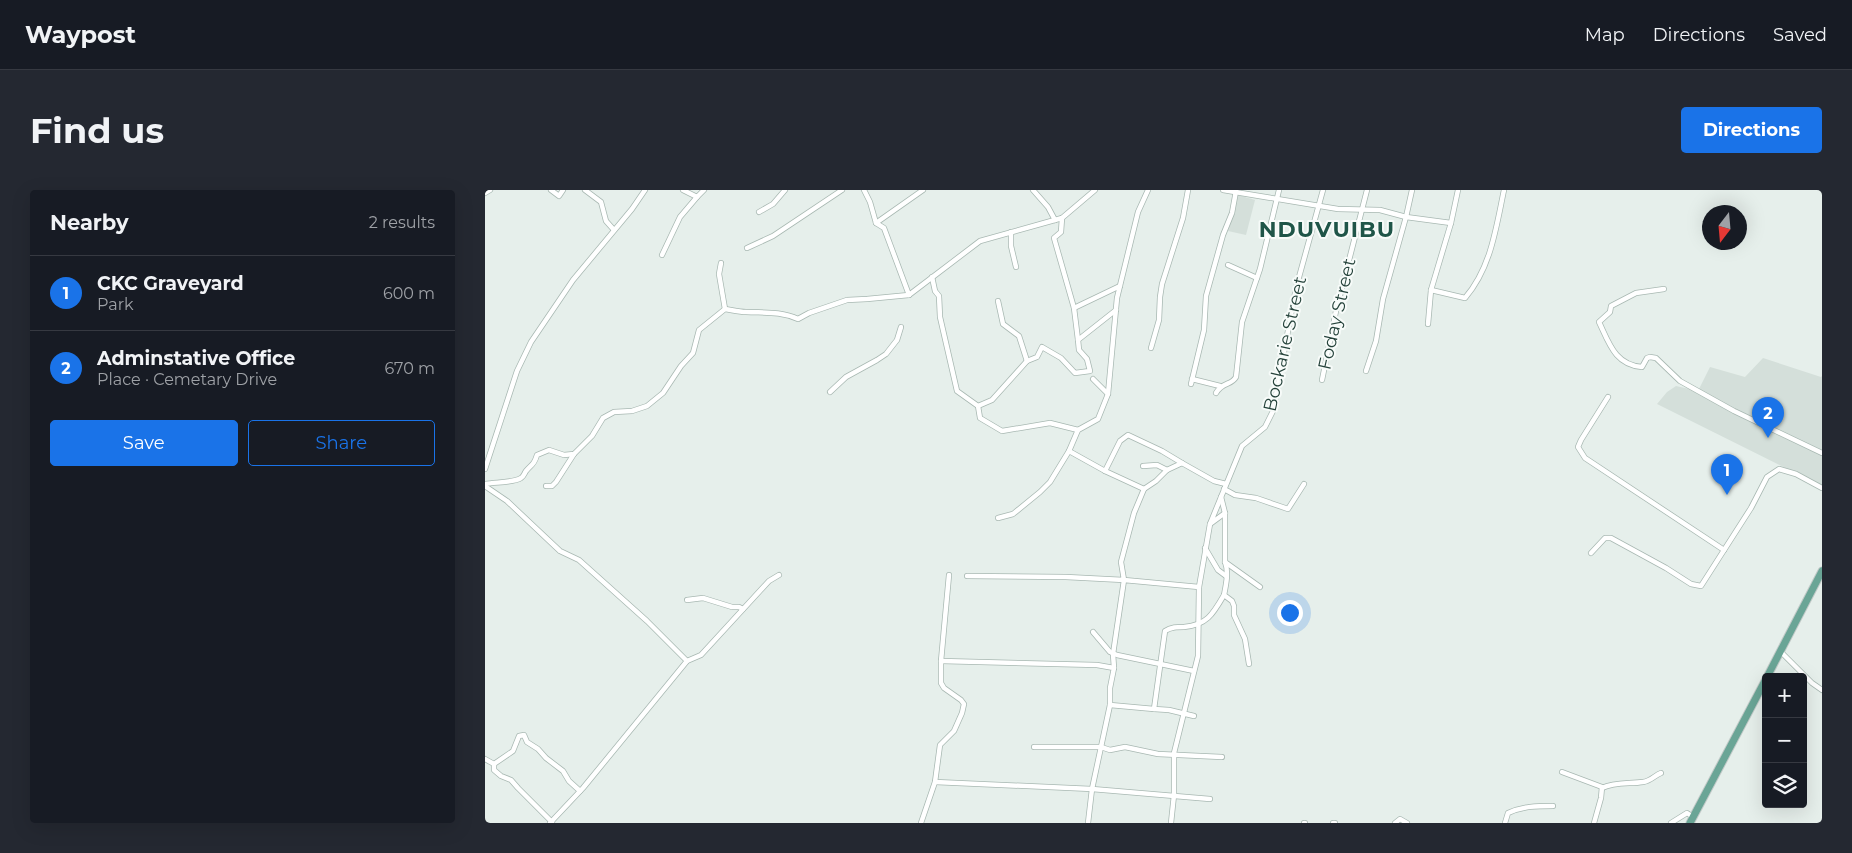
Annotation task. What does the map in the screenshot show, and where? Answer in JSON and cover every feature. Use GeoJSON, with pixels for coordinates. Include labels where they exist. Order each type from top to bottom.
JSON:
{"type":"FeatureCollection","features":[{"type":"Feature","properties":{"kind":"main road"},"geometry":{"type":"LineString","coordinates":[[1769,673],[1822,571]]}},
{"type":"Feature","properties":{"kind":"main road"},"geometry":{"type":"LineString","coordinates":[[1691,820],[1762,686]]}},
{"type":"Feature","properties":{"kind":"street"},"geometry":{"type":"LineString","coordinates":[[485,193],[490,190]]}},
{"type":"Feature","properties":{"kind":"street"},"geometry":{"type":"LineString","coordinates":[[551,190],[559,196],[563,190]]}},
{"type":"Feature","properties":{"kind":"street"},"geometry":{"type":"LineString","coordinates":[[585,190],[601,202],[605,221],[614,230]]}},
{"type":"Feature","properties":{"kind":"street"},"geometry":{"type":"LineString","coordinates":[[485,469],[517,371],[531,342],[573,280],[633,209],[645,190]]}},
{"type":"Feature","properties":{"kind":"street"},"geometry":{"type":"LineString","coordinates":[[683,190],[697,197]]}},
{"type":"Feature","properties":{"kind":"street"},"geometry":{"type":"LineString","coordinates":[[662,255],[680,217],[704,190]]}},
{"type":"Feature","properties":{"kind":"street"},"geometry":{"type":"LineString","coordinates":[[759,212],[773,204],[785,190]]}},
{"type":"Feature","properties":{"kind":"street"},"geometry":{"type":"LineString","coordinates":[[747,248],[773,236],[842,190]]}},
{"type":"Feature","properties":{"kind":"street"},"geometry":{"type":"LineString","coordinates":[[863,190],[870,202],[876,223],[884,228],[909,295]]}},
{"type":"Feature","properties":{"kind":"street"},"geometry":{"type":"LineString","coordinates":[[876,223],[923,190]]}},
{"type":"Feature","properties":{"kind":"street"},"geometry":{"type":"LineString","coordinates":[[1033,190],[1048,207],[1055,220]]}},
{"type":"Feature","properties":{"kind":"street"},"geometry":{"type":"LineString","coordinates":[[546,486],[552,486],[574,454],[592,436],[603,418],[615,412],[647,406],[663,393],[681,366],[693,353],[699,330],[725,309],[788,314],[798,318],[847,300],[867,300],[909,295],[980,241],[1062,218],[1095,190]]}},
{"type":"Feature","properties":{"kind":"street"},"geometry":{"type":"LineString","coordinates":[[998,518],[1013,514],[1040,492],[1050,482],[1069,450],[1078,430],[1098,419],[1108,394],[1120,286],[1139,212],[1148,190]]}},
{"type":"Feature","properties":{"kind":"street"},"geometry":{"type":"LineString","coordinates":[[1151,348],[1159,320],[1162,284],[1183,218],[1188,190]]}},
{"type":"Feature","properties":{"kind":"street"},"geometry":{"type":"LineString","coordinates":[[1223,190],[1338,209],[1381,210],[1406,217],[1451,223]]}},
{"type":"Feature","properties":{"kind":"street"},"geometry":{"type":"LineString","coordinates":[[1236,191],[1232,213],[1223,235],[1207,296],[1204,330],[1191,382],[1220,386],[1233,381],[1236,377],[1242,322],[1257,278],[1279,190]]}},
{"type":"Feature","properties":{"kind":"street","name":"Bockarie Street"},"geometry":{"type":"LineString","coordinates":[[1171,823],[1174,796],[1174,753],[1198,656],[1199,587],[1210,524],[1242,446],[1265,427],[1273,410],[1296,288],[1323,190]]}},
{"type":"Feature","properties":{"kind":"street","name":"Foday Street"},"geometry":{"type":"LineString","coordinates":[[1322,380],[1336,311],[1367,190]]}},
{"type":"Feature","properties":{"kind":"street"},"geometry":{"type":"LineString","coordinates":[[1365,371],[1376,341],[1383,299],[1412,190]]}},
{"type":"Feature","properties":{"kind":"street"},"geometry":{"type":"LineString","coordinates":[[1429,324],[1431,290],[1451,223],[1458,190]]}},
{"type":"Feature","properties":{"kind":"street"},"geometry":{"type":"LineString","coordinates":[[1431,290],[1465,298],[1472,290],[1490,254],[1504,190]]}},
{"type":"Feature","properties":{"kind":"street"},"geometry":{"type":"LineString","coordinates":[[978,406],[992,400],[1027,362],[1037,357],[1042,347],[1061,358],[1075,373],[1090,371],[1087,359],[1079,350],[1073,308],[1054,238],[1061,232],[1062,218]]}},
{"type":"Feature","properties":{"kind":"street"},"geometry":{"type":"LineString","coordinates":[[1011,232],[1016,267]]}},
{"type":"Feature","properties":{"kind":"street"},"geometry":{"type":"LineString","coordinates":[[721,263],[719,274],[725,309]]}},
{"type":"Feature","properties":{"kind":"street"},"geometry":{"type":"LineString","coordinates":[[1228,265],[1257,278]]}},
{"type":"Feature","properties":{"kind":"street"},"geometry":{"type":"LineString","coordinates":[[932,277],[935,291],[939,296],[940,317],[957,391],[978,406],[980,418],[1002,430],[1050,423],[1078,430]]}},
{"type":"Feature","properties":{"kind":"street"},"geometry":{"type":"LineString","coordinates":[[1073,308],[1120,286]]}},
{"type":"Feature","properties":{"kind":"street"},"geometry":{"type":"LineString","coordinates":[[1664,290],[1636,293],[1611,306],[1610,312],[1599,322],[1611,348],[1619,359],[1642,367],[1647,358],[1655,358],[1680,381],[1735,411],[1822,453]]}},
{"type":"Feature","properties":{"kind":"street"},"geometry":{"type":"LineString","coordinates":[[998,301],[1003,324],[1019,336],[1027,362]]}},
{"type":"Feature","properties":{"kind":"street"},"geometry":{"type":"LineString","coordinates":[[1078,340],[1116,310]]}},
{"type":"Feature","properties":{"kind":"street"},"geometry":{"type":"LineString","coordinates":[[830,392],[846,377],[886,354],[897,340],[901,327]]}},
{"type":"Feature","properties":{"kind":"street"},"geometry":{"type":"LineString","coordinates":[[1093,379],[1108,394]]}},
{"type":"Feature","properties":{"kind":"street"},"geometry":{"type":"LineString","coordinates":[[1216,393],[1220,386]]}},
{"type":"Feature","properties":{"kind":"street"},"geometry":{"type":"LineString","coordinates":[[1608,397],[1578,446],[1581,453],[1585,458],[1724,550]]}},
{"type":"Feature","properties":{"kind":"street"},"geometry":{"type":"LineString","coordinates":[[1105,471],[1120,441],[1128,435],[1162,451],[1225,486],[1235,495],[1256,498],[1288,509],[1304,484]]}},
{"type":"Feature","properties":{"kind":"street"},"geometry":{"type":"LineString","coordinates":[[485,485],[499,481],[512,482],[522,477],[534,465],[537,455],[549,450],[564,455],[574,454]]}},
{"type":"Feature","properties":{"kind":"street"},"geometry":{"type":"LineString","coordinates":[[1069,450],[1105,471],[1144,489]]}},
{"type":"Feature","properties":{"kind":"street"},"geometry":{"type":"LineString","coordinates":[[1088,823],[1092,789],[1110,705],[1110,688],[1114,668],[1113,654],[1124,580],[1121,562],[1134,514],[1144,489],[1167,470],[1182,463]]}},
{"type":"Feature","properties":{"kind":"street"},"geometry":{"type":"LineString","coordinates":[[1143,466],[1157,465],[1167,470]]}},
{"type":"Feature","properties":{"kind":"street"},"geometry":{"type":"LineString","coordinates":[[1591,553],[1605,538],[1611,538],[1691,584],[1701,586],[1751,508],[1767,477],[1779,469],[1796,474],[1822,488]]}},
{"type":"Feature","properties":{"kind":"street"},"geometry":{"type":"LineString","coordinates":[[485,485],[507,501],[560,551],[579,560],[647,621],[687,661]]}},
{"type":"Feature","properties":{"kind":"street"},"geometry":{"type":"LineString","coordinates":[[1154,709],[1165,631],[1169,628],[1199,625],[1215,611],[1223,595],[1227,567],[1225,562],[1225,513],[1221,496]]}},
{"type":"Feature","properties":{"kind":"street"},"geometry":{"type":"LineString","coordinates":[[1210,524],[1225,513]]}},
{"type":"Feature","properties":{"kind":"street"},"geometry":{"type":"LineString","coordinates":[[1205,548],[1218,570],[1226,576]]}},
{"type":"Feature","properties":{"kind":"street"},"geometry":{"type":"LineString","coordinates":[[1225,562],[1261,587]]}},
{"type":"Feature","properties":{"kind":"street"},"geometry":{"type":"LineString","coordinates":[[494,764],[494,770],[501,776],[511,780],[551,822],[580,791],[687,661],[701,655],[769,582],[779,575]]}},
{"type":"Feature","properties":{"kind":"street"},"geometry":{"type":"LineString","coordinates":[[921,823],[935,782],[940,744],[954,731],[964,704],[949,692],[941,682],[941,661],[949,575]]}},
{"type":"Feature","properties":{"kind":"street"},"geometry":{"type":"LineString","coordinates":[[967,576],[1066,577],[1199,587]]}},
{"type":"Feature","properties":{"kind":"street"},"geometry":{"type":"LineString","coordinates":[[1223,595],[1232,601],[1234,606],[1233,615],[1245,639],[1249,664]]}},
{"type":"Feature","properties":{"kind":"street"},"geometry":{"type":"LineString","coordinates":[[687,600],[703,598],[732,607],[735,605],[739,606],[743,609]]}},
{"type":"Feature","properties":{"kind":"street"},"geometry":{"type":"LineString","coordinates":[[1093,632],[1113,654],[1194,671]]}},
{"type":"Feature","properties":{"kind":"street"},"geometry":{"type":"LineString","coordinates":[[1780,651],[1812,684],[1822,690]]}},
{"type":"Feature","properties":{"kind":"street"},"geometry":{"type":"LineString","coordinates":[[941,661],[1097,665],[1114,668]]}},
{"type":"Feature","properties":{"kind":"street"},"geometry":{"type":"LineString","coordinates":[[1110,705],[1154,709],[1194,716]]}},
{"type":"Feature","properties":{"kind":"street"},"geometry":{"type":"LineString","coordinates":[[494,764],[513,751],[519,736],[524,735],[527,742],[538,748],[546,758],[563,771],[569,781],[580,791]]}},
{"type":"Feature","properties":{"kind":"street"},"geometry":{"type":"LineString","coordinates":[[1034,747],[1101,748],[1110,750],[1125,747],[1158,754],[1174,753],[1222,757]]}},
{"type":"Feature","properties":{"kind":"street"},"geometry":{"type":"LineString","coordinates":[[485,759],[494,764]]}},
{"type":"Feature","properties":{"kind":"street"},"geometry":{"type":"LineString","coordinates":[[1562,772],[1602,788],[1613,784],[1647,782],[1661,773]]}},
{"type":"Feature","properties":{"kind":"street"},"geometry":{"type":"LineString","coordinates":[[935,782],[1092,789],[1210,799]]}},
{"type":"Feature","properties":{"kind":"street"},"geometry":{"type":"LineString","coordinates":[[1594,823],[1602,788]]}},
{"type":"Feature","properties":{"kind":"street"},"geometry":{"type":"LineString","coordinates":[[1505,823],[1508,813],[1517,809],[1528,806],[1533,808],[1553,806]]}},
{"type":"Feature","properties":{"kind":"street"},"geometry":{"type":"LineString","coordinates":[[1671,823],[1687,813],[1691,820]]}},
{"type":"Feature","properties":{"kind":"street"},"geometry":{"type":"LineString","coordinates":[[1395,823],[1400,819],[1407,823]]}},
{"type":"Feature","properties":{"kind":"shaded area"},"geometry":{"type":"Polygon","coordinates":[[[1238,195],[1255,200],[1246,235],[1228,231],[1238,195]]]}},
{"type":"Feature","properties":{"kind":"shaded area"},"geometry":{"type":"Polygon","coordinates":[[[1763,358],[1822,376],[1822,486],[1657,404],[1667,392],[1676,386],[1698,391],[1710,367],[1745,377],[1763,358]]]}},
{"type":"Feature","properties":{"kind":"place","name":"Adminstative Office"},"geometry":{"type":"Point","coordinates":[1768,438]}},
{"type":"Feature","properties":{"kind":"place","name":"CKC Graveyard"},"geometry":{"type":"Point","coordinates":[1727,495]}},
{"type":"Feature","properties":{"kind":"district","name":"NDUVUIBU"},"geometry":{"type":"Point","coordinates":[1327,229]}}]}
